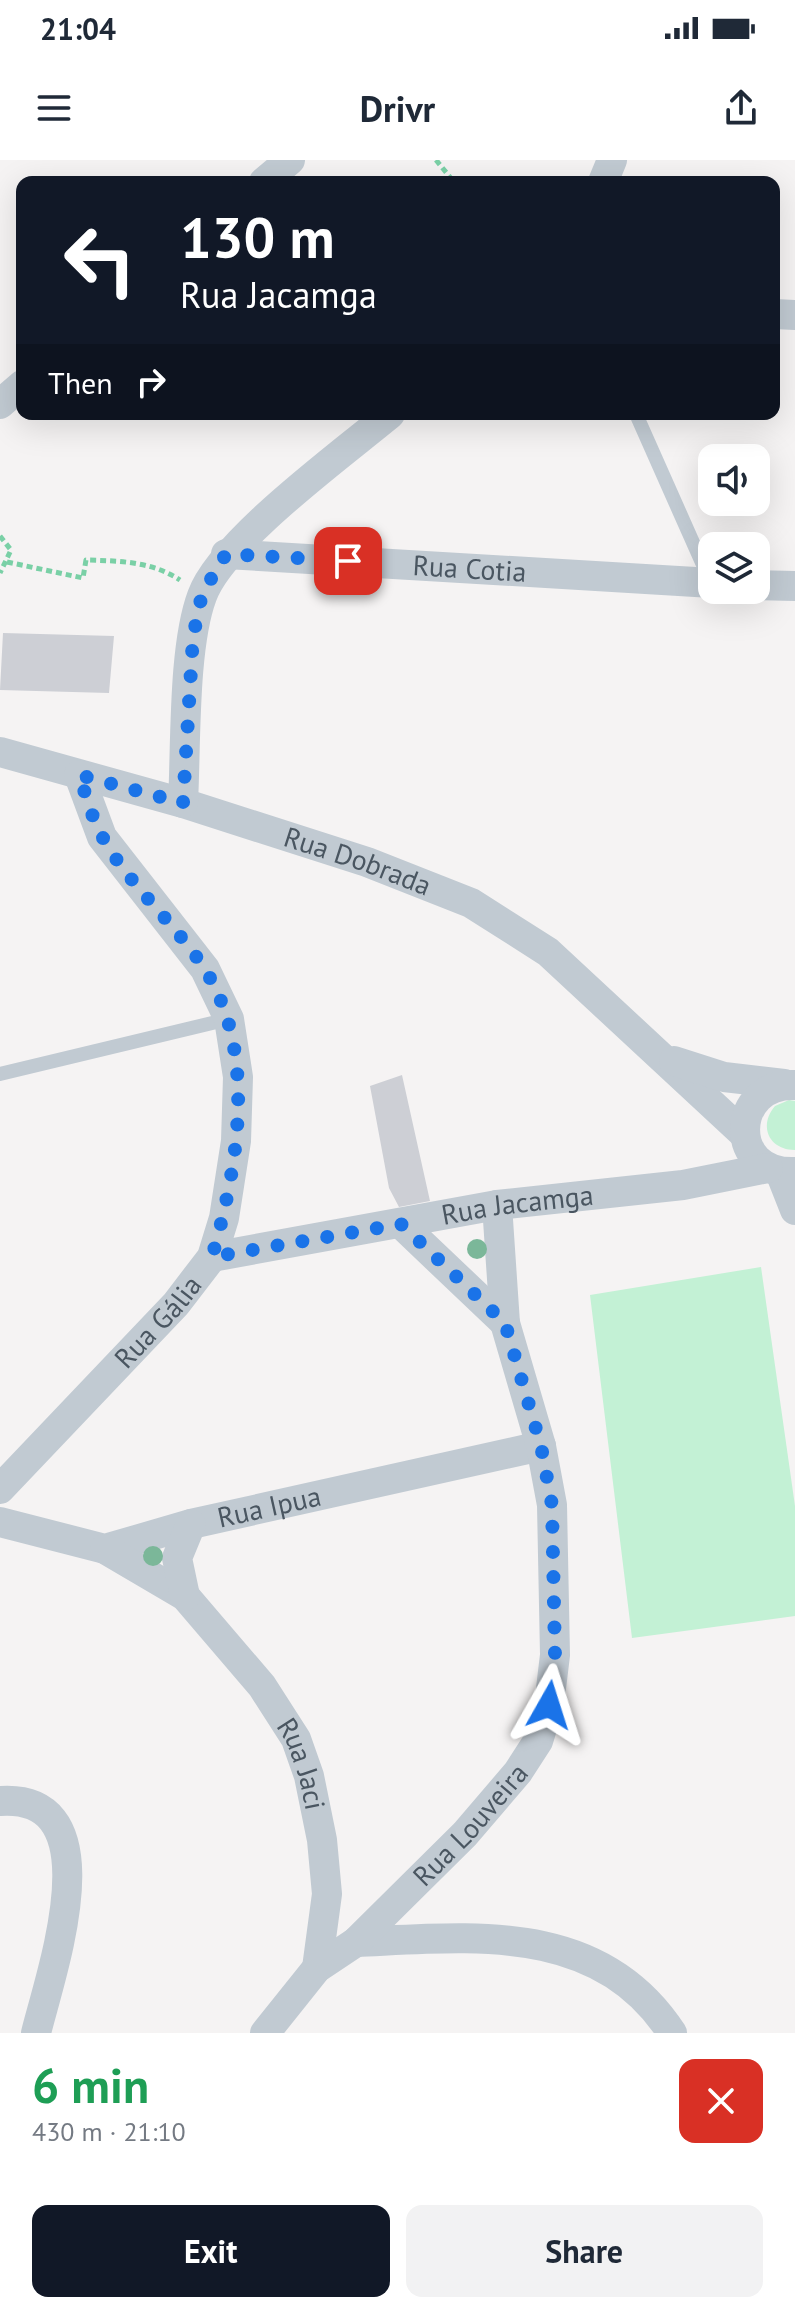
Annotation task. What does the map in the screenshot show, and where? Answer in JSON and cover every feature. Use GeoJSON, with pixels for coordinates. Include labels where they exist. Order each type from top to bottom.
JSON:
{"type":"FeatureCollection","features":[{"type":"Feature","properties":{"kind":"street"},"geometry":{"type":"LineString","coordinates":[[271,176],[290,160]]}},
{"type":"Feature","properties":{"kind":"street"},"geometry":{"type":"LineString","coordinates":[[183,803],[193,637],[202,594],[226,554],[383,420]]}},
{"type":"Feature","properties":{"kind":"street","name":"Rua Cotia"},"geometry":{"type":"LineString","coordinates":[[226,554],[698,582]]}},
{"type":"Feature","properties":{"kind":"street"},"geometry":{"type":"LineString","coordinates":[[770,585],[795,586]]}},
{"type":"Feature","properties":{"kind":"street","name":"Rua Dobrada"},"geometry":{"type":"LineString","coordinates":[[0,752],[183,803],[367,862],[471,903],[548,952],[668,1060],[767,1158]]}},
{"type":"Feature","properties":{"kind":"street","name":"Rua Gália"},"geometry":{"type":"LineString","coordinates":[[0,1489],[166,1315],[212,1257],[224,1218],[236,1141],[238,1077],[229,1019],[205,969],[102,837],[79,775]]}},
{"type":"Feature","properties":{"kind":"street","name":"Rua Dobrada"},"geometry":{"type":"LineString","coordinates":[[668,1060],[724,1077],[790,1085]]}},
{"type":"Feature","properties":{"kind":"street"},"geometry":{"type":"LineString","coordinates":[[790,1085],[771,1088],[759,1097],[748,1113],[767,1158],[795,1210]]}},
{"type":"Feature","properties":{"kind":"street","name":"Rua Jacamga"},"geometry":{"type":"LineString","coordinates":[[212,1257],[497,1205],[683,1185],[767,1158]]}},
{"type":"Feature","properties":{"kind":"street","name":"Rua Louveira"},"geometry":{"type":"LineString","coordinates":[[265,2033],[317,1968],[356,1942],[465,1834],[518,1772],[538,1741],[549,1705],[555,1655],[552,1505],[541,1446],[505,1323],[497,1205]]}},
{"type":"Feature","properties":{"kind":"street"},"geometry":{"type":"LineString","coordinates":[[401,1224],[505,1323]]}},
{"type":"Feature","properties":{"kind":"street","name":"Rua Ipua"},"geometry":{"type":"LineString","coordinates":[[105,1549],[191,1524],[541,1446]]}},
{"type":"Feature","properties":{"kind":"street"},"geometry":{"type":"LineString","coordinates":[[0,1522],[105,1549]]}},
{"type":"Feature","properties":{"kind":"street","name":"Rua Jaci"},"geometry":{"type":"LineString","coordinates":[[185,1596],[177,1558],[191,1524]]}},
{"type":"Feature","properties":{"kind":"street","name":"Rua Jaci"},"geometry":{"type":"LineString","coordinates":[[105,1549],[185,1596],[262,1686],[296,1739],[309,1776],[322,1840],[327,1894],[317,1968]]}},
{"type":"Feature","properties":{"kind":"street"},"geometry":{"type":"LineString","coordinates":[[0,1801],[12,1800],[45,1809],[57,1821],[64,1839],[62,1928],[36,2033]]}},
{"type":"Feature","properties":{"kind":"street"},"geometry":{"type":"LineString","coordinates":[[356,1942],[463,1937],[531,1942],[597,1962],[632,1985],[672,2033]]}},
{"type":"Feature","properties":{"kind":"lane"},"geometry":{"type":"LineString","coordinates":[[639,420],[698,552]]}},
{"type":"Feature","properties":{"kind":"lane"},"geometry":{"type":"LineString","coordinates":[[0,1074],[229,1019]]}},
{"type":"Feature","properties":{"kind":"path"},"geometry":{"type":"LineString","coordinates":[[436,160],[449,176]]}},
{"type":"Feature","properties":{"kind":"path"},"geometry":{"type":"LineString","coordinates":[[0,536],[11,550],[0,573]]}},
{"type":"Feature","properties":{"kind":"path"},"geometry":{"type":"LineString","coordinates":[[7,562],[83,578],[86,560],[133,562],[166,571],[202,594]]}},
{"type":"Feature","properties":{"kind":"green space"},"geometry":{"type":"Polygon","coordinates":[[[789,1100],[795,1101],[795,1150],[779,1146],[769,1136],[767,1129],[767,1121],[775,1106],[789,1100]]]}},
{"type":"Feature","properties":{"kind":"green space"},"geometry":{"type":"Polygon","coordinates":[[[761,1267],[795,1506],[795,1616],[632,1638],[590,1295],[761,1267]]]}},
{"type":"Feature","properties":{"kind":"building"},"geometry":{"type":"Polygon","coordinates":[[[3,633],[114,636],[109,693],[0,690],[3,633]]]}},
{"type":"Feature","properties":{"kind":"building"},"geometry":{"type":"Polygon","coordinates":[[[402,1075],[430,1201],[399,1207],[389,1188],[370,1086],[402,1075]]]}},
{"type":"Feature","properties":{"kind":"route"},"geometry":{"type":"LineString","coordinates":[[348,561],[226,554],[202,594],[193,637],[183,803],[79,775],[102,837],[205,969],[229,1019],[238,1077],[236,1141],[224,1218],[212,1257],[401,1224],[505,1323],[541,1446],[552,1505],[555,1655],[549,1705]]}}]}
